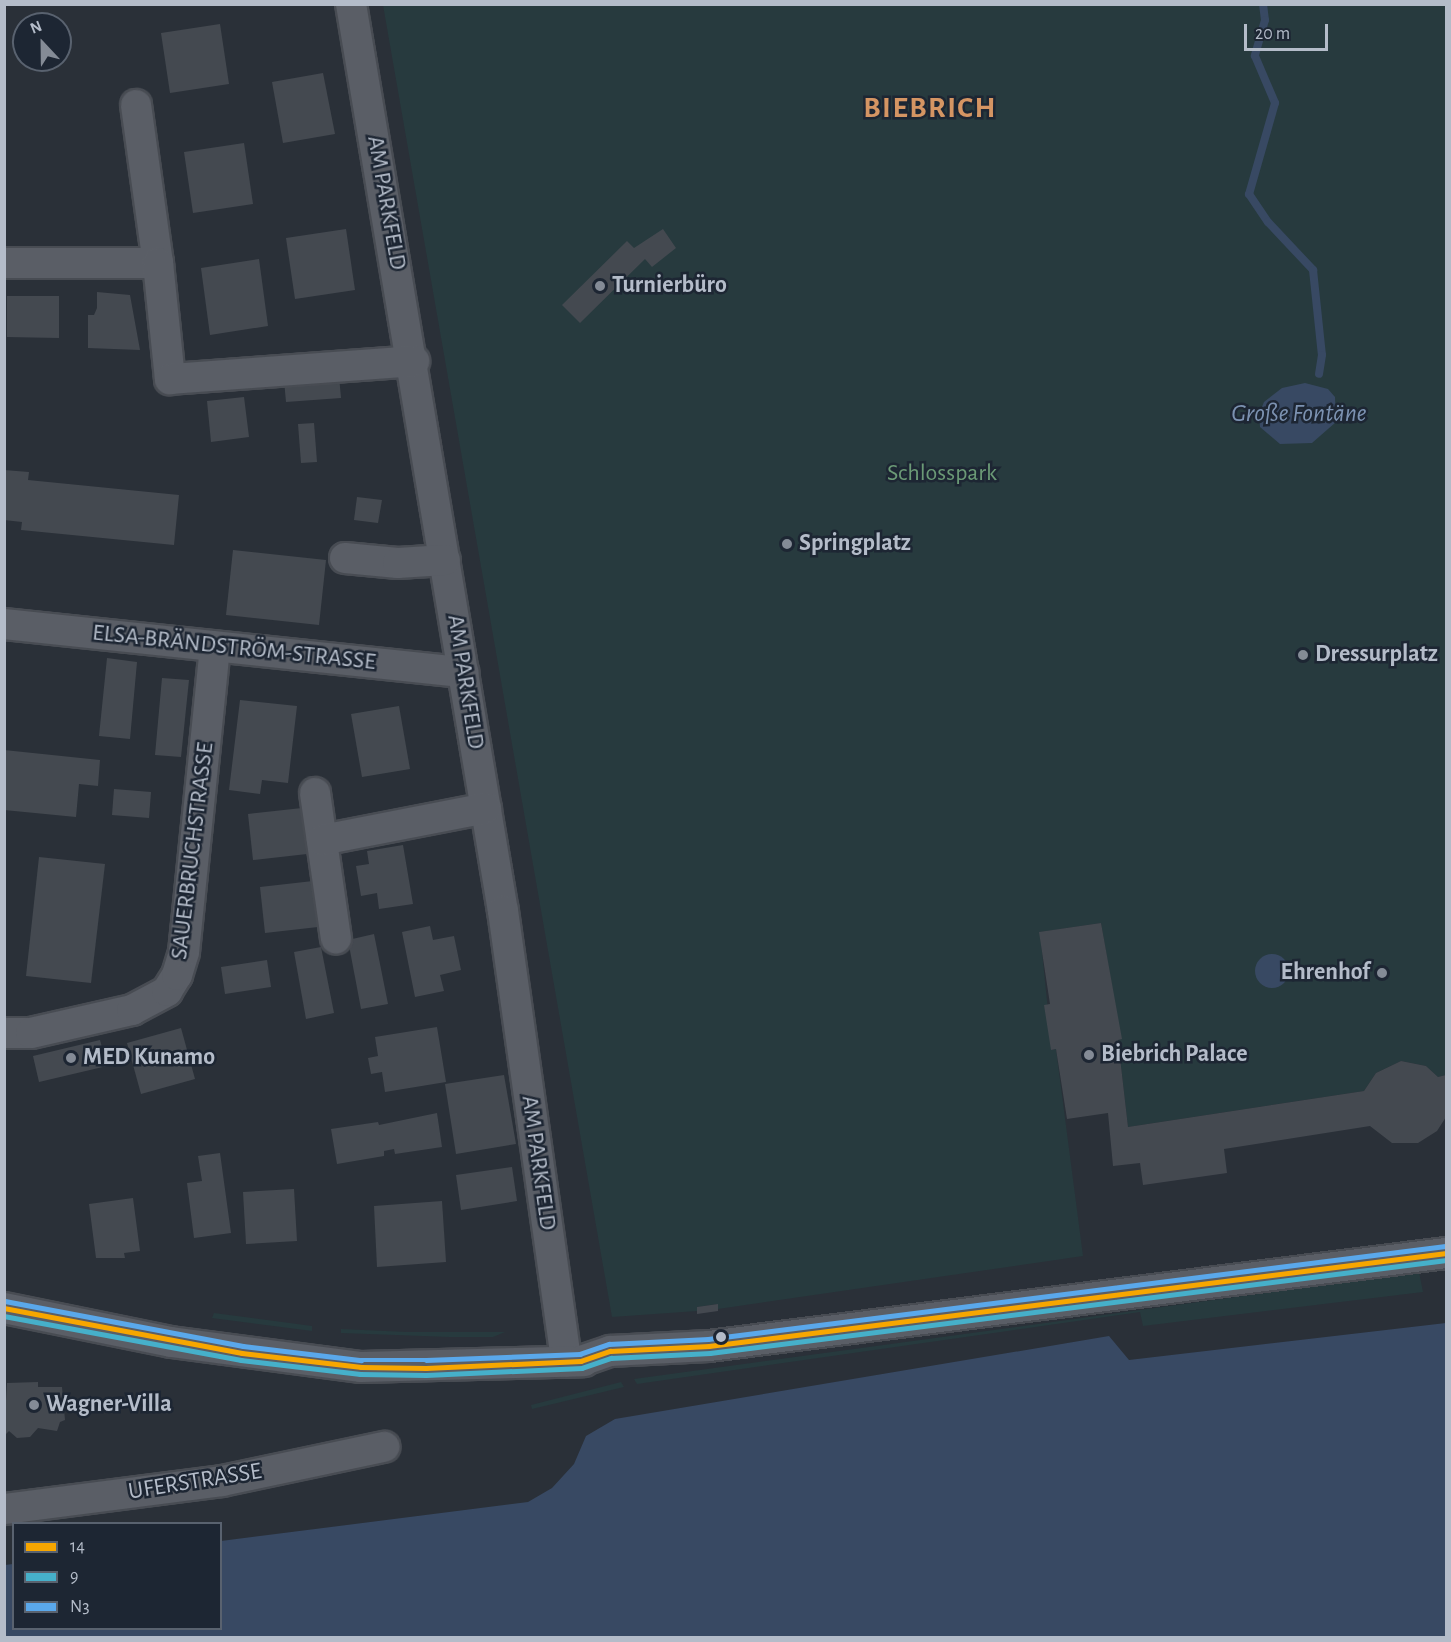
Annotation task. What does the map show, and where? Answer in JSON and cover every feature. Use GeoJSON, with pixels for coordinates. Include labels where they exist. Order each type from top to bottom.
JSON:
{"type":"FeatureCollection","features":[{"type":"Feature","properties":{"kind":"street","name":"AM PARKFELD"},"geometry":{"type":"LineString","coordinates":[[351,4],[414,361],[574,1361]]}},
{"type":"Feature","properties":{"kind":"street"},"geometry":{"type":"LineString","coordinates":[[136,105],[158,263],[170,379],[414,361]]}},
{"type":"Feature","properties":{"kind":"street"},"geometry":{"type":"LineString","coordinates":[[4,263],[158,263]]}},
{"type":"Feature","properties":{"kind":"street"},"geometry":{"type":"LineString","coordinates":[[345,558],[398,563],[445,560]]}},
{"type":"Feature","properties":{"kind":"street","name":"ELSA-BRÄNDSTRÖM-STRASSE"},"geometry":{"type":"LineString","coordinates":[[4,624],[464,672]]}},
{"type":"Feature","properties":{"kind":"street","name":"SAUERBRUCHSTRASSE"},"geometry":{"type":"LineString","coordinates":[[4,1033],[31,1033],[132,1010],[167,991],[177,975],[184,952],[215,647]]}},
{"type":"Feature","properties":{"kind":"street"},"geometry":{"type":"LineString","coordinates":[[315,793],[336,938]]}},
{"type":"Feature","properties":{"kind":"street"},"geometry":{"type":"LineString","coordinates":[[322,840],[486,808]]}},
{"type":"Feature","properties":{"kind":"street"},"geometry":{"type":"LineString","coordinates":[[4,1308],[171,1342],[352,1366],[426,1368],[574,1361],[621,1362],[709,1346],[1446,1253]]}},
{"type":"Feature","properties":{"kind":"street","name":"UFERSTRASSE"},"geometry":{"type":"LineString","coordinates":[[4,1509],[222,1481],[384,1447]]}},
{"type":"Feature","properties":{"kind":"green space","name":"Schlosspark"},"geometry":{"type":"Polygon","coordinates":[[[383,5],[1446,5],[1446,1075],[1438,1077],[1426,1066],[1401,1061],[1376,1073],[1364,1091],[1128,1127],[1118,1040],[1121,1039],[1101,923],[1040,932],[1052,1050],[1056,1049],[1083,1256],[718,1309],[717,1304],[697,1307],[697,1311],[612,1317],[383,5]]]}},
{"type":"Feature","properties":{"kind":"green space"},"geometry":{"type":"Polygon","coordinates":[[[1419,1272],[1423,1292],[1143,1326],[1140,1312],[637,1384],[634,1379],[1419,1272]]]}},
{"type":"Feature","properties":{"kind":"green space"},"geometry":{"type":"Polygon","coordinates":[[[214,1313],[312,1326],[312,1331],[212,1318],[214,1313]]]}},
{"type":"Feature","properties":{"kind":"green space"},"geometry":{"type":"Polygon","coordinates":[[[341,1329],[505,1332],[493,1337],[450,1337],[341,1333],[341,1329]]]}},
{"type":"Feature","properties":{"kind":"green space"},"geometry":{"type":"Polygon","coordinates":[[[621,1382],[624,1387],[532,1409],[531,1405],[621,1382]]]}},
{"type":"Feature","properties":{"kind":"water","name":"Große Fontäne"},"geometry":{"type":"Polygon","coordinates":[[[1305,383],[1328,389],[1335,397],[1336,422],[1312,443],[1280,444],[1260,427],[1259,414],[1264,402],[1282,388],[1305,383]]]}},
{"type":"Feature","properties":{"kind":"water"},"geometry":{"type":"Polygon","coordinates":[[[1272,954],[1284,959],[1289,971],[1284,983],[1272,988],[1260,983],[1255,971],[1260,959],[1272,954]]]}},
{"type":"Feature","properties":{"kind":"water"},"geometry":{"type":"Polygon","coordinates":[[[1446,1323],[1446,1637],[5,1637],[5,1565],[12,1564],[12,1630],[222,1630],[222,1541],[528,1502],[552,1488],[574,1464],[586,1436],[615,1419],[1109,1336],[1129,1360],[1446,1323]]]}},
{"type":"Feature","properties":{"kind":"building"},"geometry":{"type":"Polygon","coordinates":[[[220,24],[229,84],[170,93],[161,33],[220,24]]]}},
{"type":"Feature","properties":{"kind":"building"},"geometry":{"type":"Polygon","coordinates":[[[323,73],[335,134],[283,143],[272,82],[323,73]]]}},
{"type":"Feature","properties":{"kind":"building"},"geometry":{"type":"Polygon","coordinates":[[[244,143],[253,204],[193,213],[184,152],[244,143]]]}},
{"type":"Feature","properties":{"kind":"building"},"geometry":{"type":"Polygon","coordinates":[[[346,229],[355,290],[295,299],[286,238],[346,229]]]}},
{"type":"Feature","properties":{"kind":"building","name":"Turnierbüro"},"geometry":{"type":"Polygon","coordinates":[[[663,229],[676,248],[652,267],[645,259],[580,323],[562,305],[627,241],[634,248],[663,229]]]}},
{"type":"Feature","properties":{"kind":"building"},"geometry":{"type":"Polygon","coordinates":[[[259,259],[268,326],[210,335],[201,268],[259,259]]]}},
{"type":"Feature","properties":{"kind":"building"},"geometry":{"type":"Polygon","coordinates":[[[97,292],[130,295],[140,350],[88,348],[88,315],[94,315],[97,308],[97,292]]]}},
{"type":"Feature","properties":{"kind":"building"},"geometry":{"type":"Polygon","coordinates":[[[7,296],[59,296],[59,338],[7,337],[7,296]]]}},
{"type":"Feature","properties":{"kind":"building"},"geometry":{"type":"Polygon","coordinates":[[[339,376],[341,398],[286,402],[284,380],[339,376]]]}},
{"type":"Feature","properties":{"kind":"building"},"geometry":{"type":"Polygon","coordinates":[[[244,397],[249,437],[211,442],[207,401],[244,397]]]}},
{"type":"Feature","properties":{"kind":"building"},"geometry":{"type":"Polygon","coordinates":[[[314,423],[317,462],[301,463],[298,424],[314,423]]]}},
{"type":"Feature","properties":{"kind":"building"},"geometry":{"type":"Polygon","coordinates":[[[4,470],[29,472],[28,480],[179,495],[174,545],[21,530],[22,522],[4,520],[4,470]]]}},
{"type":"Feature","properties":{"kind":"building"},"geometry":{"type":"Polygon","coordinates":[[[357,497],[382,500],[378,523],[354,520],[357,497]]]}},
{"type":"Feature","properties":{"kind":"building"},"geometry":{"type":"Polygon","coordinates":[[[233,550],[326,560],[319,625],[226,615],[233,550]]]}},
{"type":"Feature","properties":{"kind":"building"},"geometry":{"type":"Polygon","coordinates":[[[107,658],[137,662],[130,739],[99,736],[107,658]]]}},
{"type":"Feature","properties":{"kind":"building"},"geometry":{"type":"Polygon","coordinates":[[[162,678],[189,680],[181,757],[155,755],[162,678]]]}},
{"type":"Feature","properties":{"kind":"building"},"geometry":{"type":"Polygon","coordinates":[[[240,700],[297,706],[288,783],[262,780],[260,794],[229,790],[240,700]]]}},
{"type":"Feature","properties":{"kind":"building"},"geometry":{"type":"Polygon","coordinates":[[[399,706],[410,769],[362,777],[351,714],[399,706]]]}},
{"type":"Feature","properties":{"kind":"building"},"geometry":{"type":"Polygon","coordinates":[[[4,750],[100,760],[98,786],[79,784],[76,817],[4,810],[4,750]]]}},
{"type":"Feature","properties":{"kind":"building"},"geometry":{"type":"Polygon","coordinates":[[[114,789],[151,792],[149,818],[112,815],[114,789]]]}},
{"type":"Feature","properties":{"kind":"building"},"geometry":{"type":"Polygon","coordinates":[[[302,808],[307,854],[253,860],[248,814],[302,808]]]}},
{"type":"Feature","properties":{"kind":"building"},"geometry":{"type":"Polygon","coordinates":[[[403,845],[413,904],[379,909],[377,893],[361,896],[356,866],[369,864],[367,851],[403,845]]]}},
{"type":"Feature","properties":{"kind":"building"},"geometry":{"type":"Polygon","coordinates":[[[39,857],[105,864],[91,983],[26,976],[39,857]]]}},
{"type":"Feature","properties":{"kind":"building"},"geometry":{"type":"Polygon","coordinates":[[[313,881],[318,927],[265,933],[260,887],[313,881]]]}},
{"type":"Feature","properties":{"kind":"building","name":"Biebrich Palace"},"geometry":{"type":"Polygon","coordinates":[[[1101,923],[1122,1039],[1118,1040],[1128,1127],[1364,1091],[1376,1073],[1401,1061],[1426,1066],[1438,1077],[1446,1075],[1446,1117],[1437,1131],[1418,1143],[1392,1143],[1370,1126],[1224,1149],[1227,1173],[1143,1185],[1140,1163],[1113,1166],[1108,1113],[1067,1119],[1056,1049],[1051,1050],[1044,1005],[1050,1004],[1039,932],[1101,923]]]}},
{"type":"Feature","properties":{"kind":"building"},"geometry":{"type":"Polygon","coordinates":[[[430,926],[433,940],[454,936],[461,970],[440,975],[444,991],[415,997],[402,932],[430,926]]]}},
{"type":"Feature","properties":{"kind":"building"},"geometry":{"type":"Polygon","coordinates":[[[374,934],[388,1004],[361,1009],[348,940],[374,934]]]}},
{"type":"Feature","properties":{"kind":"building"},"geometry":{"type":"Polygon","coordinates":[[[321,947],[334,1013],[306,1019],[294,952],[321,947]]]}},
{"type":"Feature","properties":{"kind":"building"},"geometry":{"type":"Polygon","coordinates":[[[267,960],[271,987],[225,994],[221,967],[267,960]]]}},
{"type":"Feature","properties":{"kind":"building"},"geometry":{"type":"Polygon","coordinates":[[[437,1027],[446,1082],[385,1092],[382,1072],[371,1074],[368,1058],[378,1056],[375,1037],[437,1027]]]}},
{"type":"Feature","properties":{"kind":"building"},"geometry":{"type":"Polygon","coordinates":[[[181,1028],[195,1079],[141,1094],[127,1043],[181,1028]]]}},
{"type":"Feature","properties":{"kind":"building"},"geometry":{"type":"Polygon","coordinates":[[[100,1040],[107,1066],[39,1082],[33,1056],[100,1040]]]}},
{"type":"Feature","properties":{"kind":"building"},"geometry":{"type":"Polygon","coordinates":[[[504,1075],[516,1144],[456,1154],[445,1084],[504,1075]]]}},
{"type":"Feature","properties":{"kind":"building"},"geometry":{"type":"Polygon","coordinates":[[[437,1113],[442,1147],[395,1154],[394,1149],[384,1151],[384,1156],[337,1164],[331,1129],[378,1122],[379,1125],[437,1113]]]}},
{"type":"Feature","properties":{"kind":"building"},"geometry":{"type":"Polygon","coordinates":[[[220,1153],[231,1233],[194,1238],[187,1183],[202,1181],[198,1156],[220,1153]]]}},
{"type":"Feature","properties":{"kind":"building"},"geometry":{"type":"Polygon","coordinates":[[[512,1167],[517,1201],[461,1210],[456,1175],[512,1167]]]}},
{"type":"Feature","properties":{"kind":"building"},"geometry":{"type":"Polygon","coordinates":[[[294,1189],[297,1241],[246,1244],[243,1192],[294,1189]]]}},
{"type":"Feature","properties":{"kind":"building"},"geometry":{"type":"Polygon","coordinates":[[[133,1198],[140,1251],[124,1253],[125,1258],[96,1258],[89,1204],[133,1198]]]}},
{"type":"Feature","properties":{"kind":"building"},"geometry":{"type":"Polygon","coordinates":[[[442,1201],[446,1262],[377,1267],[374,1206],[442,1201]]]}},
{"type":"Feature","properties":{"kind":"building"},"geometry":{"type":"Polygon","coordinates":[[[718,1304],[718,1311],[697,1314],[697,1307],[718,1304]]]}},
{"type":"Feature","properties":{"kind":"building","name":"Wagner-Villa"},"geometry":{"type":"Polygon","coordinates":[[[38,1382],[38,1387],[62,1387],[65,1420],[60,1422],[57,1431],[38,1428],[30,1437],[17,1438],[9,1431],[4,1436],[7,1383],[38,1382]]]}},
{"type":"Feature","properties":{"kind":"waterway"},"geometry":{"type":"LineString","coordinates":[[1263,4],[1265,20],[1255,56],[1275,103],[1249,194],[1268,222],[1313,270],[1322,355],[1319,374]]}},
{"type":"Feature","properties":{"kind":"transit line","name":"N3"},"geometry":{"type":"LineString","coordinates":[[5,1301],[243,1346],[361,1360],[426,1360],[580,1354],[609,1344],[708,1339],[1445,1246]]}},
{"type":"Feature","properties":{"kind":"transit line","name":"14"},"geometry":{"type":"LineString","coordinates":[[4,1308],[242,1353],[361,1367],[426,1368],[581,1361],[610,1351],[709,1346],[1446,1253]]}},
{"type":"Feature","properties":{"kind":"transit line","name":"9"},"geometry":{"type":"LineString","coordinates":[[4,1316],[241,1360],[360,1374],[426,1375],[582,1368],[611,1358],[710,1353],[1446,1260]]}},
{"type":"Feature","properties":{"kind":"place","name":"Turnierbüro"},"geometry":{"type":"Point","coordinates":[600,286]}},
{"type":"Feature","properties":{"kind":"place","name":"Springplatz"},"geometry":{"type":"Point","coordinates":[787,544]}},
{"type":"Feature","properties":{"kind":"place","name":"Dressurplatz"},"geometry":{"type":"Point","coordinates":[1303,655]}},
{"type":"Feature","properties":{"kind":"place","name":"Ehrenhof"},"geometry":{"type":"Point","coordinates":[1382,973]}},
{"type":"Feature","properties":{"kind":"place","name":"Biebrich Palace"},"geometry":{"type":"Point","coordinates":[1089,1055]}},
{"type":"Feature","properties":{"kind":"place","name":"MED Kunamo"},"geometry":{"type":"Point","coordinates":[71,1058]}},
{"type":"Feature","properties":{"kind":"place","name":"Wagner-Villa"},"geometry":{"type":"Point","coordinates":[34,1405]}},
{"type":"Feature","properties":{"kind":"district","name":"BIEBRICH"},"geometry":{"type":"Point","coordinates":[930,108]}}]}
